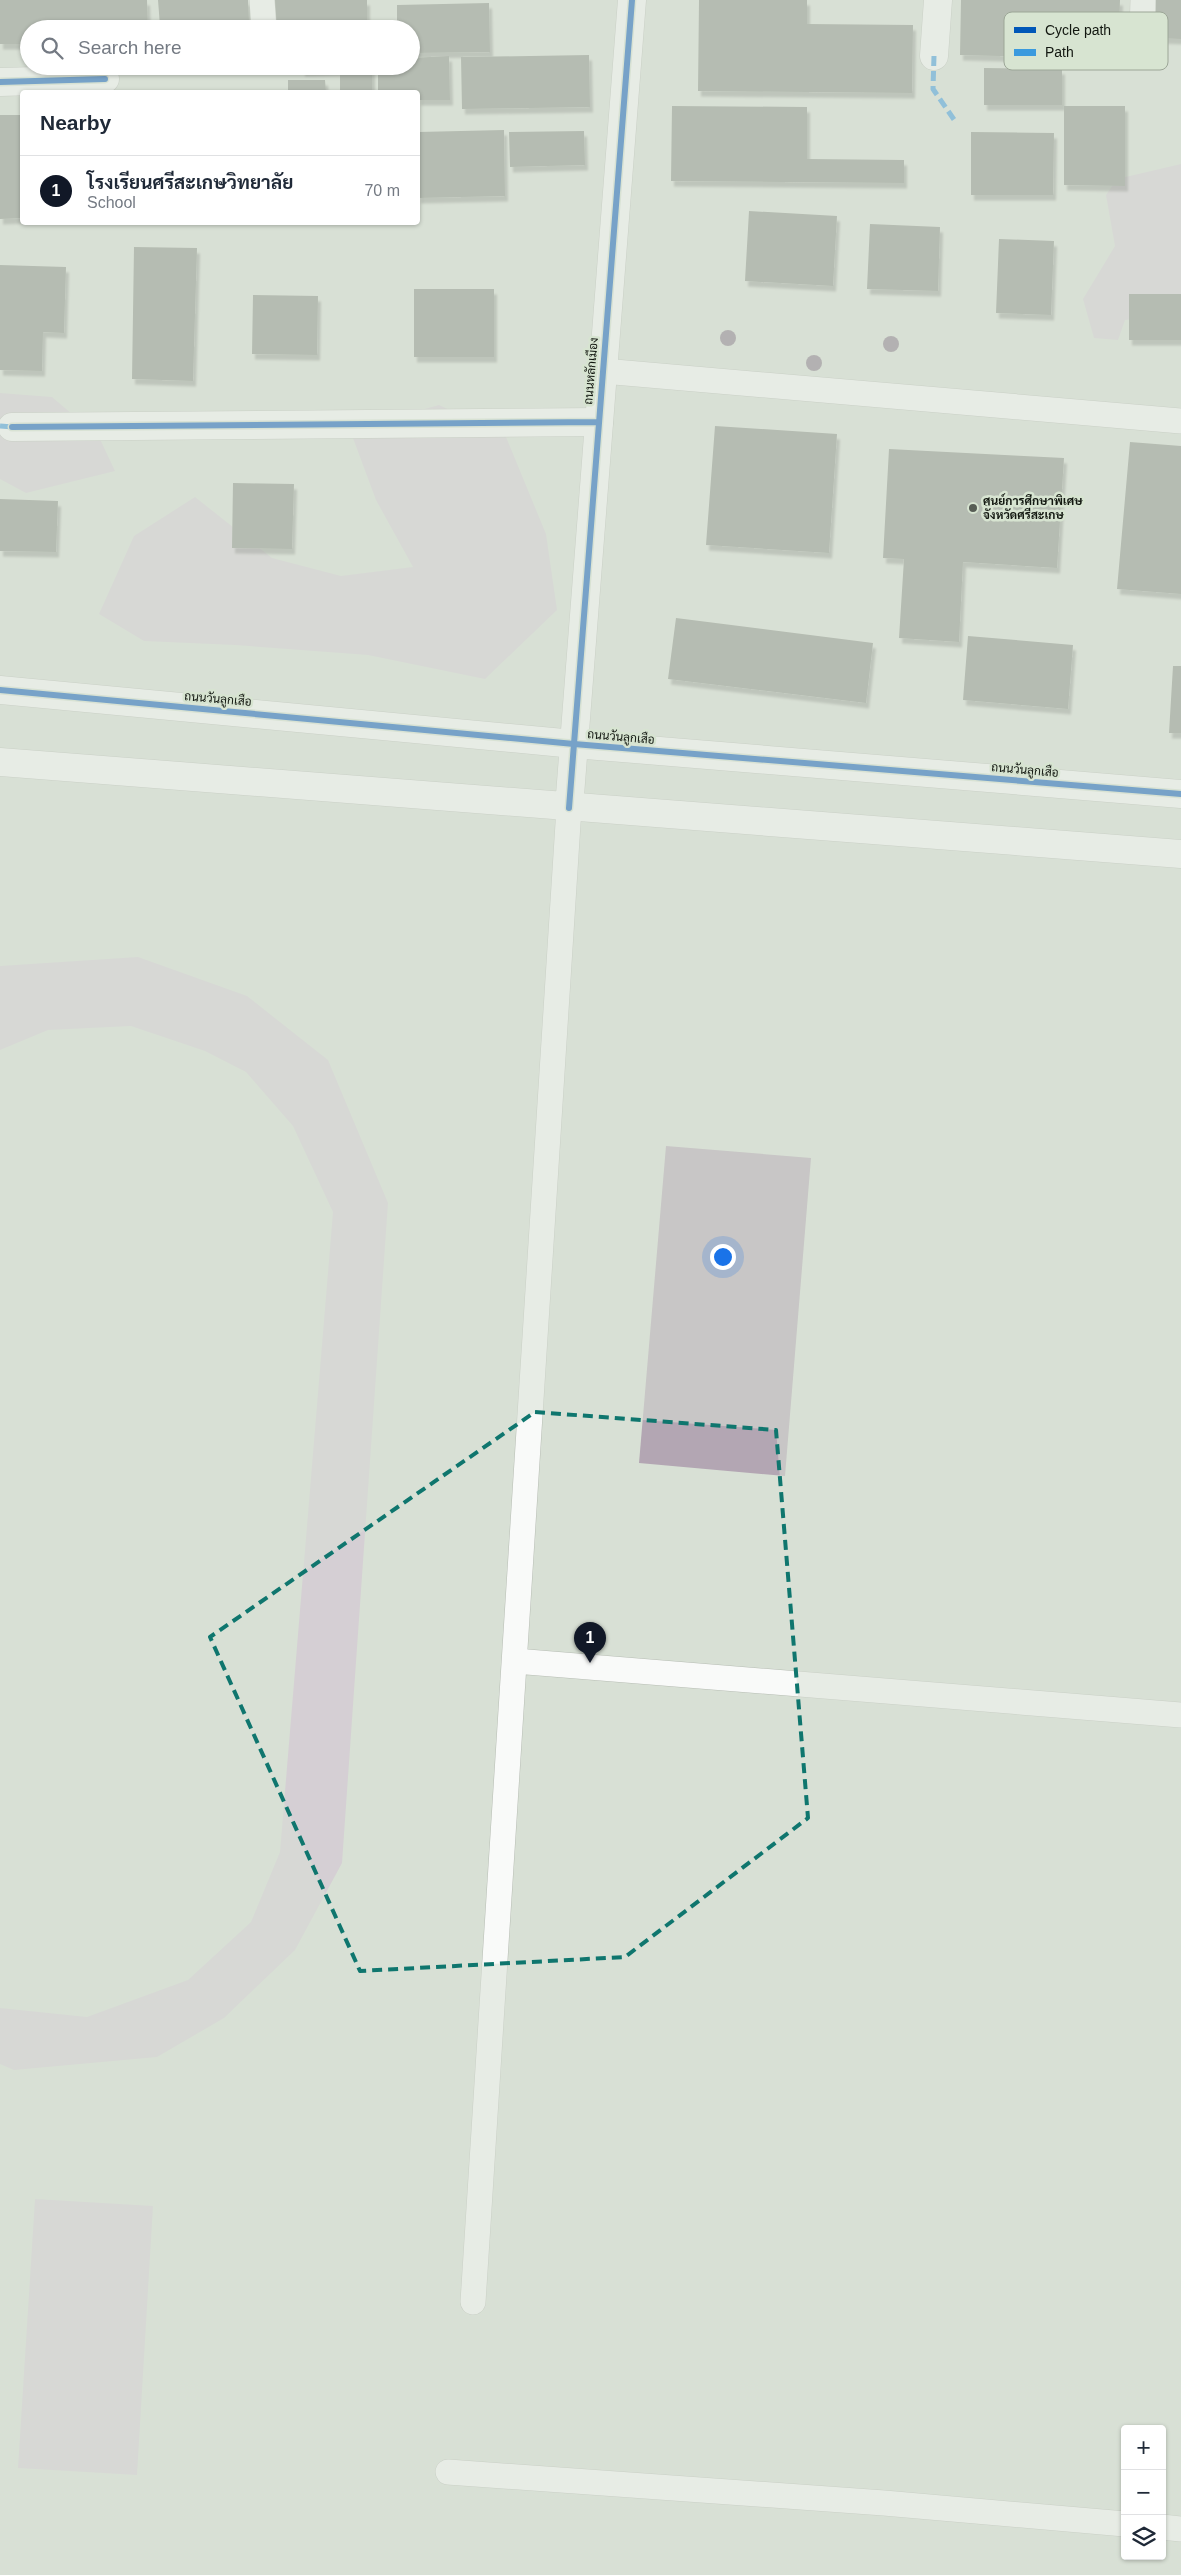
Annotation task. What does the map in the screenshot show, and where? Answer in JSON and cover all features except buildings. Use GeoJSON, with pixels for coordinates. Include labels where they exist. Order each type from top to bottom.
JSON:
{"type":"FeatureCollection","features":[{"type":"Feature","properties":{"kind":"street","name":"ถนนหลักเมือง"},"geometry":{"type":"LineString","coordinates":[[570,808],[632,0]]}},
{"type":"Feature","properties":{"kind":"street"},"geometry":{"type":"LineString","coordinates":[[934,56],[938,0]]}},
{"type":"Feature","properties":{"kind":"street"},"geometry":{"type":"LineString","coordinates":[[0,82],[105,79]]}},
{"type":"Feature","properties":{"kind":"street"},"geometry":{"type":"LineString","coordinates":[[12,427],[599,422]]}},
{"type":"Feature","properties":{"kind":"street","name":"ถนนวันลูกเสือ"},"geometry":{"type":"LineString","coordinates":[[0,690],[574,744],[1181,794]]}},
{"type":"Feature","properties":{"kind":"street"},"geometry":{"type":"LineString","coordinates":[[0,762],[570,808],[1181,854]]}},
{"type":"Feature","properties":{"kind":"lane"},"geometry":{"type":"LineString","coordinates":[[262,0],[263,20]]}},
{"type":"Feature","properties":{"kind":"lane"},"geometry":{"type":"LineString","coordinates":[[603,371],[1181,421]]}},
{"type":"Feature","properties":{"kind":"lane"},"geometry":{"type":"LineString","coordinates":[[473,2302],[570,808]]}},
{"type":"Feature","properties":{"kind":"lane"},"geometry":{"type":"LineString","coordinates":[[514,1661],[1181,1715]]}},
{"type":"Feature","properties":{"kind":"lane"},"geometry":{"type":"LineString","coordinates":[[448,2472],[884,2503],[1121,2524]]}},
{"type":"Feature","properties":{"kind":"lane"},"geometry":{"type":"LineString","coordinates":[[1166,2527],[1181,2529]]}},
{"type":"Feature","properties":{"kind":"highlighted area"},"geometry":{"type":"Polygon","coordinates":[[[535,1412],[776,1430],[808,1818],[625,1957],[360,1971],[210,1637],[535,1412]]]}},
{"type":"Feature","properties":{"kind":"shaded area"},"geometry":{"type":"Polygon","coordinates":[[[1181,164],[1181,314],[1125,320],[1118,340],[1094,338],[1083,299],[1115,246],[1106,195],[1117,179],[1181,164]]]}},
{"type":"Feature","properties":{"kind":"shaded area"},"geometry":{"type":"Polygon","coordinates":[[[0,393],[52,397],[99,437],[115,471],[26,493],[0,479],[0,393]]]}},
{"type":"Feature","properties":{"kind":"shaded area"},"geometry":{"type":"Polygon","coordinates":[[[439,405],[506,437],[546,534],[557,610],[485,679],[368,655],[235,645],[144,641],[99,614],[134,536],[195,497],[272,558],[341,576],[413,567],[376,500],[350,430],[439,405]]]}},
{"type":"Feature","properties":{"kind":"shaded area"},"geometry":{"type":"Polygon","coordinates":[[[138,957],[247,996],[328,1060],[388,1203],[342,1863],[295,1950],[224,2018],[157,2057],[14,2070],[0,2064],[0,2008],[87,2017],[188,1980],[251,1922],[280,1852],[333,1212],[293,1126],[246,1072],[205,1051],[131,1026],[48,1030],[0,1050],[0,966],[138,957]]]}},
{"type":"Feature","properties":{"kind":"shaded area"},"geometry":{"type":"Polygon","coordinates":[[[666,1146],[811,1158],[785,1476],[639,1463],[666,1146]]]}},
{"type":"Feature","properties":{"kind":"shaded area"},"geometry":{"type":"Polygon","coordinates":[[[35,2199],[153,2206],[137,2475],[18,2468],[35,2199]]]}},
{"type":"Feature","properties":{"kind":"marked path"},"geometry":{"type":"LineString","coordinates":[[934,56],[933,89],[955,121]]}},
{"type":"Feature","properties":{"kind":"marked path"},"geometry":{"type":"LineString","coordinates":[[0,426],[12,427]]}},
{"type":"Feature","properties":{"kind":"cycle path"},"geometry":{"type":"LineString","coordinates":[[569,808],[632,0]]}},
{"type":"Feature","properties":{"kind":"cycle path"},"geometry":{"type":"LineString","coordinates":[[0,82],[105,79]]}},
{"type":"Feature","properties":{"kind":"cycle path"},"geometry":{"type":"LineString","coordinates":[[12,427],[599,422]]}},
{"type":"Feature","properties":{"kind":"cycle path"},"geometry":{"type":"LineString","coordinates":[[0,690],[574,744],[1181,794]]}},
{"type":"Feature","properties":{"kind":"place","name":"ศูนย์การศึกษาพิเศษ จังหวัดศรีสะเกษ"},"geometry":{"type":"Point","coordinates":[973,508]}},
{"type":"Feature","properties":{"kind":"place","name":"โรงเรียนศรีสะเกษวิทยาลัย"},"geometry":{"type":"Point","coordinates":[590,1663]}}]}
